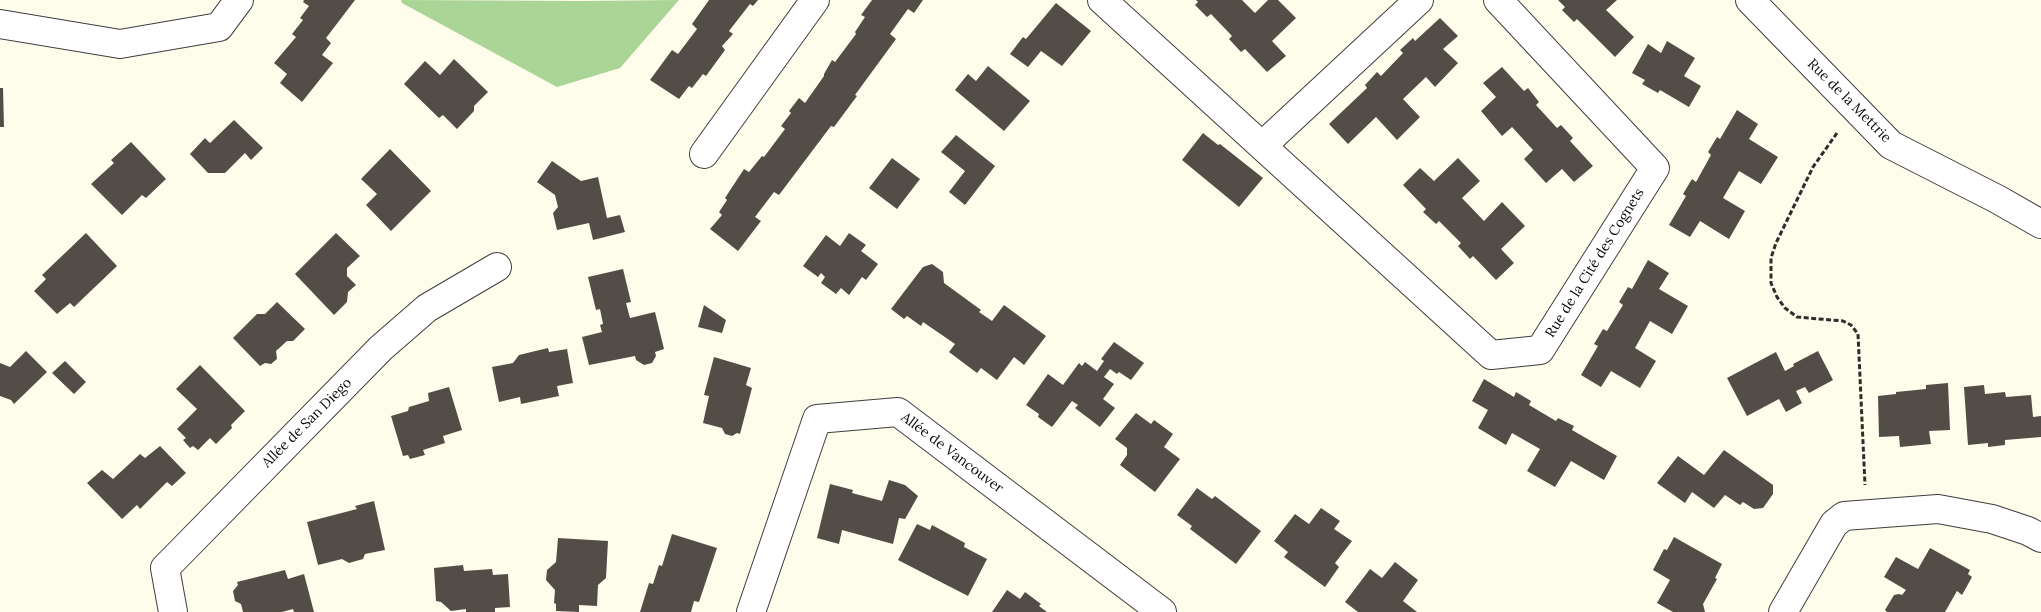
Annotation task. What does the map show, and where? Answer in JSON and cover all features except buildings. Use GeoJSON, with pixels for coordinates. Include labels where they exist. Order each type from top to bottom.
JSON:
{"type":"FeatureCollection","features":[{"type":"Feature","properties":{"kind":"street"},"geometry":{"type":"LineString","coordinates":[[0,24],[120,44],[219,27],[239,0]]}},
{"type":"Feature","properties":{"kind":"street"},"geometry":{"type":"LineString","coordinates":[[704,154],[815,0]]}},
{"type":"Feature","properties":{"kind":"street","name":"Rue de la Cité des Cognets"},"geometry":{"type":"LineString","coordinates":[[1102,0],[1491,355],[1540,350],[1655,168],[1498,0]]}},
{"type":"Feature","properties":{"kind":"street"},"geometry":{"type":"LineString","coordinates":[[1262,146],[1419,0]]}},
{"type":"Feature","properties":{"kind":"street","name":"Rue de la Mettrie"},"geometry":{"type":"LineString","coordinates":[[1750,0],[1891,145],[1997,199],[2041,224]]}},
{"type":"Feature","properties":{"kind":"street","name":"Allée de San Diego"},"geometry":{"type":"LineString","coordinates":[[173,612],[165,578],[165,568],[381,348],[427,308],[497,267]]}},
{"type":"Feature","properties":{"kind":"street","name":"Allée de Vancouver"},"geometry":{"type":"LineString","coordinates":[[751,612],[817,419],[898,412],[1162,612]]}},
{"type":"Feature","properties":{"kind":"street"},"geometry":{"type":"LineString","coordinates":[[1783,612],[1834,524],[1844,516],[1938,509],[1992,519],[2028,531],[2041,538]]}},
{"type":"Feature","properties":{"kind":"path"},"geometry":{"type":"LineString","coordinates":[[1857,109],[1813,167],[1798,194],[1771,258],[1771,283],[1777,297],[1797,317],[1843,321],[1851,324],[1858,334],[1866,514]]}},
{"type":"Feature","properties":{"kind":"green space"},"geometry":{"type":"Polygon","coordinates":[[[401,0],[679,0],[620,68],[557,87],[402,3],[401,0]]]}}]}
